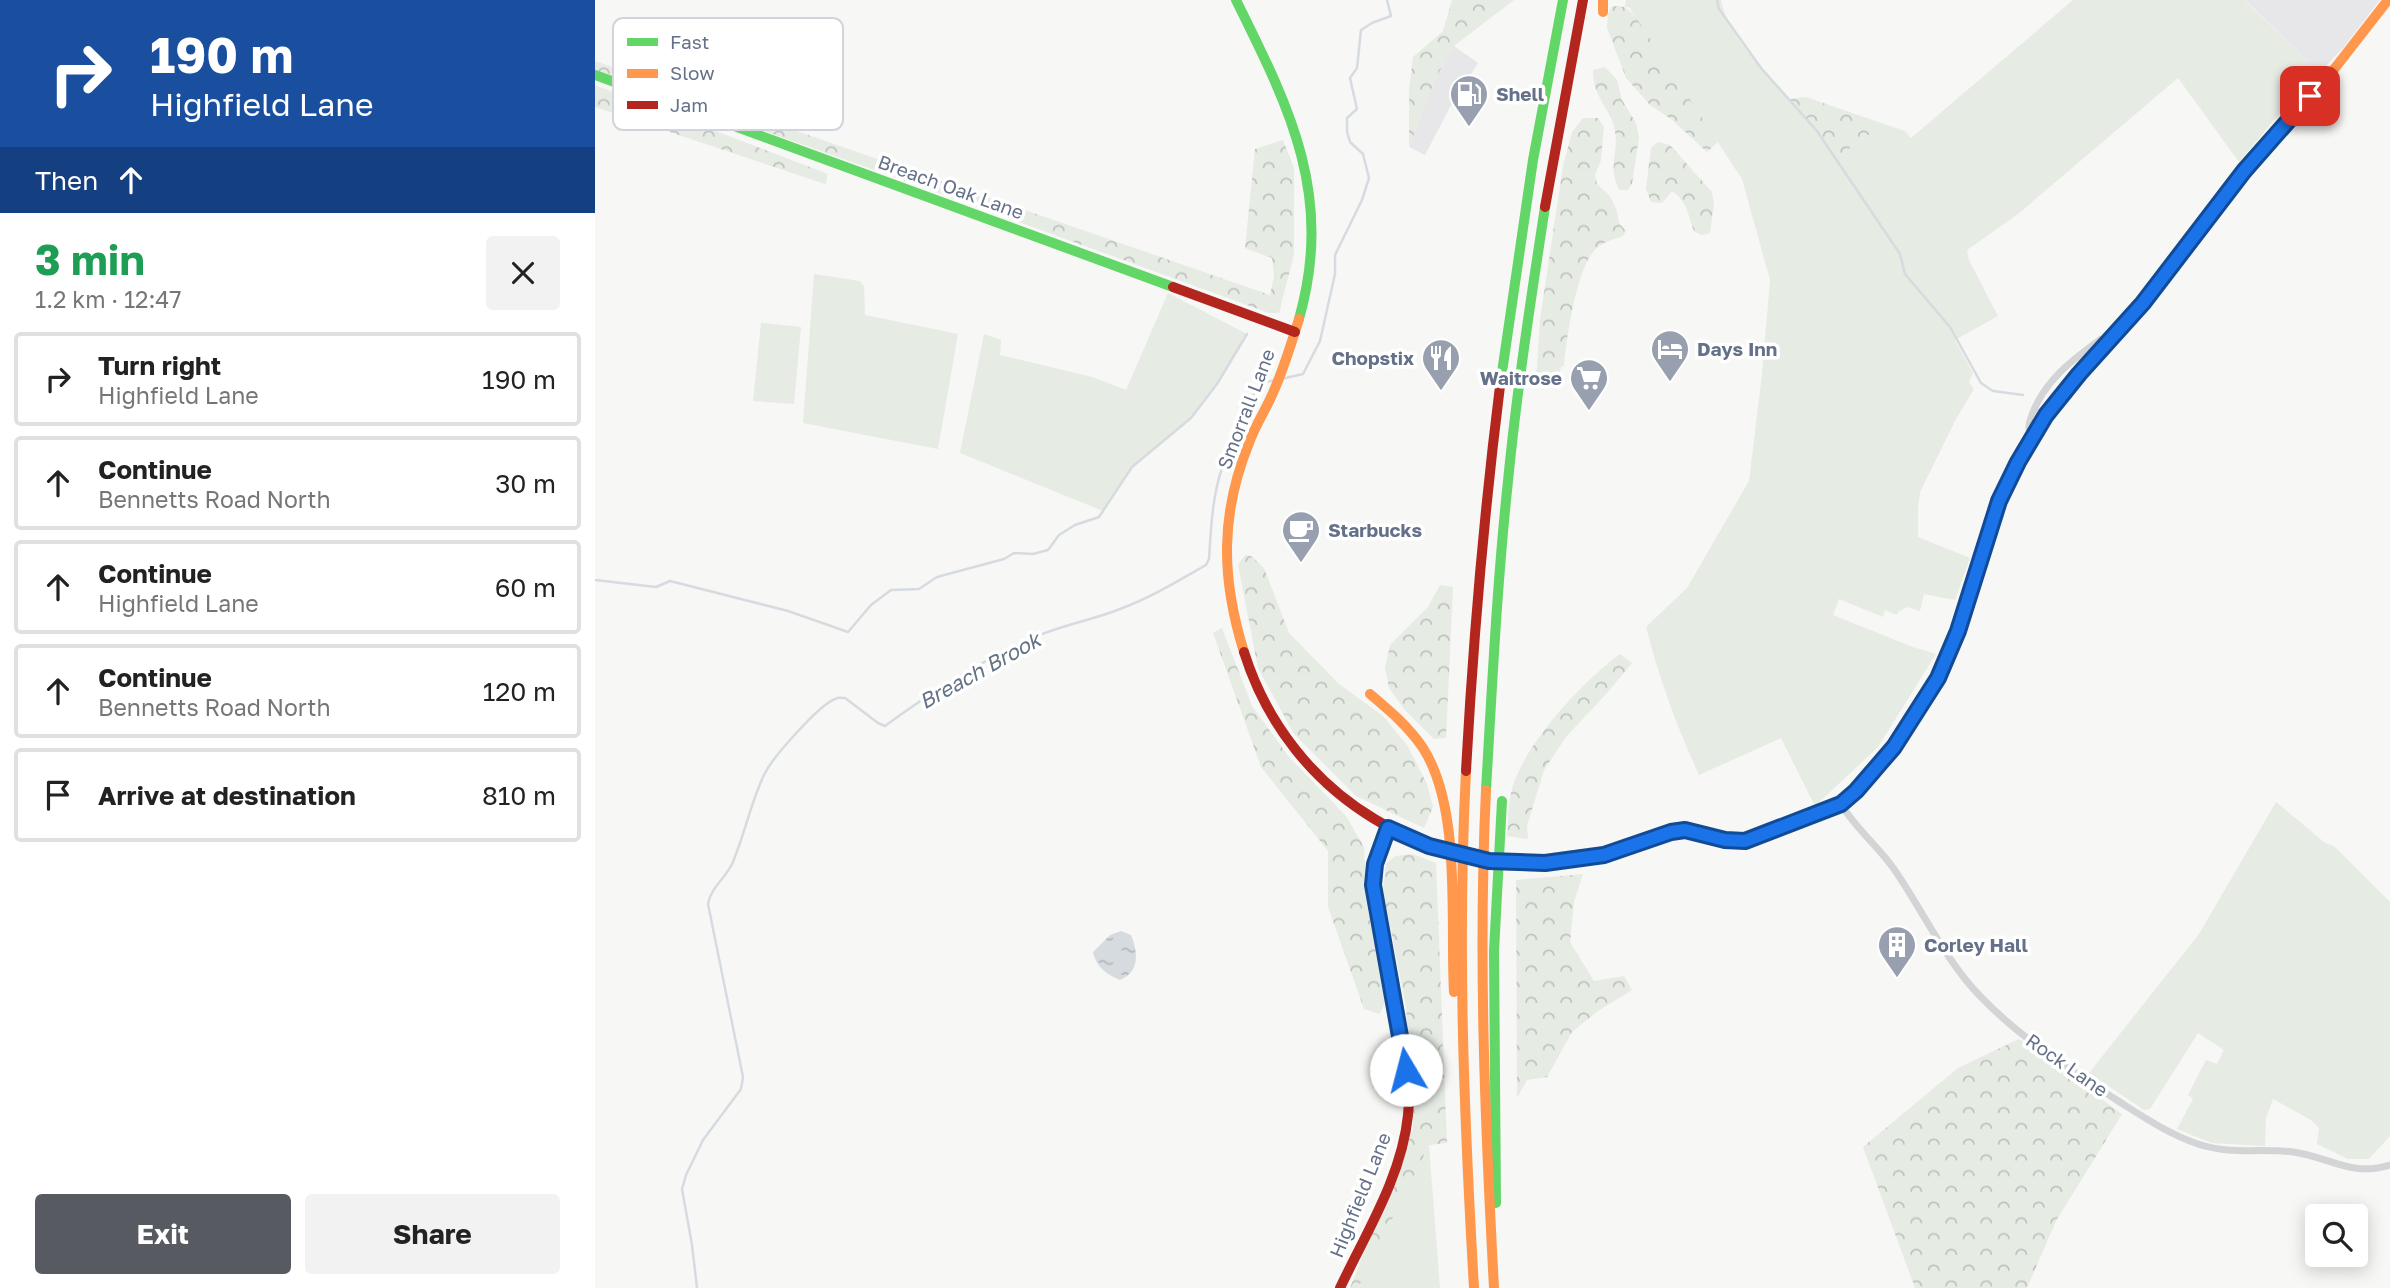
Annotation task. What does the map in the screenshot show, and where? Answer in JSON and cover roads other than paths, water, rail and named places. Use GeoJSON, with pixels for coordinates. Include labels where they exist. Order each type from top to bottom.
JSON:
{"type":"FeatureCollection","features":[{"type":"Feature","properties":{"kind":"main road","name":"Smorrall Lane"},"geometry":{"type":"LineString","coordinates":[[1236,0],[1283,102],[1306,170],[1312,213],[1312,254],[1310,280],[1295,332],[1239,469],[1226,543],[1228,588],[1244,658],[1263,704],[1298,757],[1340,798],[1388,828]]}},
{"type":"Feature","properties":{"kind":"main road"},"geometry":{"type":"LineString","coordinates":[[1463,1093],[1461,960],[1464,812],[1480,542],[1519,232],[1563,0]]}},
{"type":"Feature","properties":{"kind":"main road"},"geometry":{"type":"LineString","coordinates":[[1496,1288],[1483,1085],[1481,957],[1484,805],[1494,616],[1528,304],[1563,94],[1583,0]]}},
{"type":"Feature","properties":{"kind":"main road"},"geometry":{"type":"LineString","coordinates":[[1603,0],[1603,12]]}},
{"type":"Feature","properties":{"kind":"main road"},"geometry":{"type":"LineString","coordinates":[[1388,828],[1429,846],[1489,861],[1573,861],[1685,830],[1725,840],[1745,841],[1841,804],[1866,781],[1894,747],[1938,678],[1958,631],[1999,501],[2032,436],[2060,397],[2143,303],[2252,160],[2328,77],[2388,0]]}},
{"type":"Feature","properties":{"kind":"main road","name":"Breach Oak Lane"},"geometry":{"type":"LineString","coordinates":[[595,75],[613,82]]}},
{"type":"Feature","properties":{"kind":"main road","name":"Breach Oak Lane"},"geometry":{"type":"LineString","coordinates":[[745,130],[1295,332]]}},
{"type":"Feature","properties":{"kind":"main road"},"geometry":{"type":"LineString","coordinates":[[1370,694],[1405,724],[1429,758],[1443,800],[1448,829],[1453,981],[1463,1093],[1474,1288]]}},
{"type":"Feature","properties":{"kind":"main road"},"geometry":{"type":"LineString","coordinates":[[1496,1288],[1495,968],[1502,801]]}},
{"type":"Feature","properties":{"kind":"main road","name":"Highfield Lane"},"geometry":{"type":"LineString","coordinates":[[1340,1288],[1390,1181],[1404,1142],[1408,1117],[1409,1091],[1400,1029],[1373,885],[1375,864],[1388,828]]}},
{"type":"Feature","properties":{"kind":"street"},"geometry":{"type":"LineString","coordinates":[[2032,436],[2029,424],[2036,405],[2050,383],[2101,339],[2110,340]]}},
{"type":"Feature","properties":{"kind":"street","name":"Rock Lane"},"geometry":{"type":"LineString","coordinates":[[1841,804],[1893,868],[1961,972],[1980,996],[2027,1038],[2071,1071],[2168,1132],[2199,1144],[2223,1150],[2299,1153],[2347,1168],[2363,1170],[2390,1165]]}},
{"type":"Feature","properties":{"kind":"water"},"geometry":{"type":"Polygon","coordinates":[[[1121,931],[1131,935],[1136,961],[1131,972],[1120,980],[1102,969],[1093,952],[1110,935],[1121,931]]]}},
{"type":"Feature","properties":{"kind":"waterway","name":"Breach Brook"},"geometry":{"type":"LineString","coordinates":[[1281,379],[1303,374],[1320,341],[1335,274],[1335,255],[1362,200],[1369,178],[1363,154],[1350,142],[1347,132],[1347,118],[1357,109],[1350,78],[1357,68],[1361,30],[1391,16],[1387,0]]}},
{"type":"Feature","properties":{"kind":"waterway"},"geometry":{"type":"LineString","coordinates":[[1717,0],[1719,9],[1761,68],[1817,131],[1900,254],[1905,274],[1950,327],[1981,383],[1993,391],[2023,395]]}},
{"type":"Feature","properties":{"kind":"waterway"},"geometry":{"type":"LineString","coordinates":[[595,580],[656,587],[670,581],[788,611],[848,632],[871,605],[891,590],[919,589],[937,577],[1004,559],[1014,553],[1033,554],[1048,550],[1059,535],[1075,525],[1099,517],[1132,467],[1191,418],[1217,384],[1247,334]]}},
{"type":"Feature","properties":{"kind":"waterway","name":"Breach Brook"},"geometry":{"type":"LineString","coordinates":[[697,1288],[682,1189],[703,1140],[741,1089],[743,1077],[708,904],[712,893],[732,864],[756,795],[770,765],[808,721],[836,698],[845,698],[885,726],[991,658],[1039,635],[1131,605],[1206,565],[1209,559],[1216,491],[1226,457],[1259,384],[1275,380]]}},
{"type":"Feature","properties":{"kind":"place","name":"Shell"},"geometry":{"type":"Point","coordinates":[1469,128]}},
{"type":"Feature","properties":{"kind":"place","name":"Days Inn"},"geometry":{"type":"Point","coordinates":[1670,383]}},
{"type":"Feature","properties":{"kind":"place","name":"Chopstix"},"geometry":{"type":"Point","coordinates":[1441,392]}},
{"type":"Feature","properties":{"kind":"place","name":"Waitrose"},"geometry":{"type":"Point","coordinates":[1589,412]}},
{"type":"Feature","properties":{"kind":"place","name":"Starbucks"},"geometry":{"type":"Point","coordinates":[1301,564]}},
{"type":"Feature","properties":{"kind":"place","name":"Corley Hall"},"geometry":{"type":"Point","coordinates":[1897,979]}}]}
